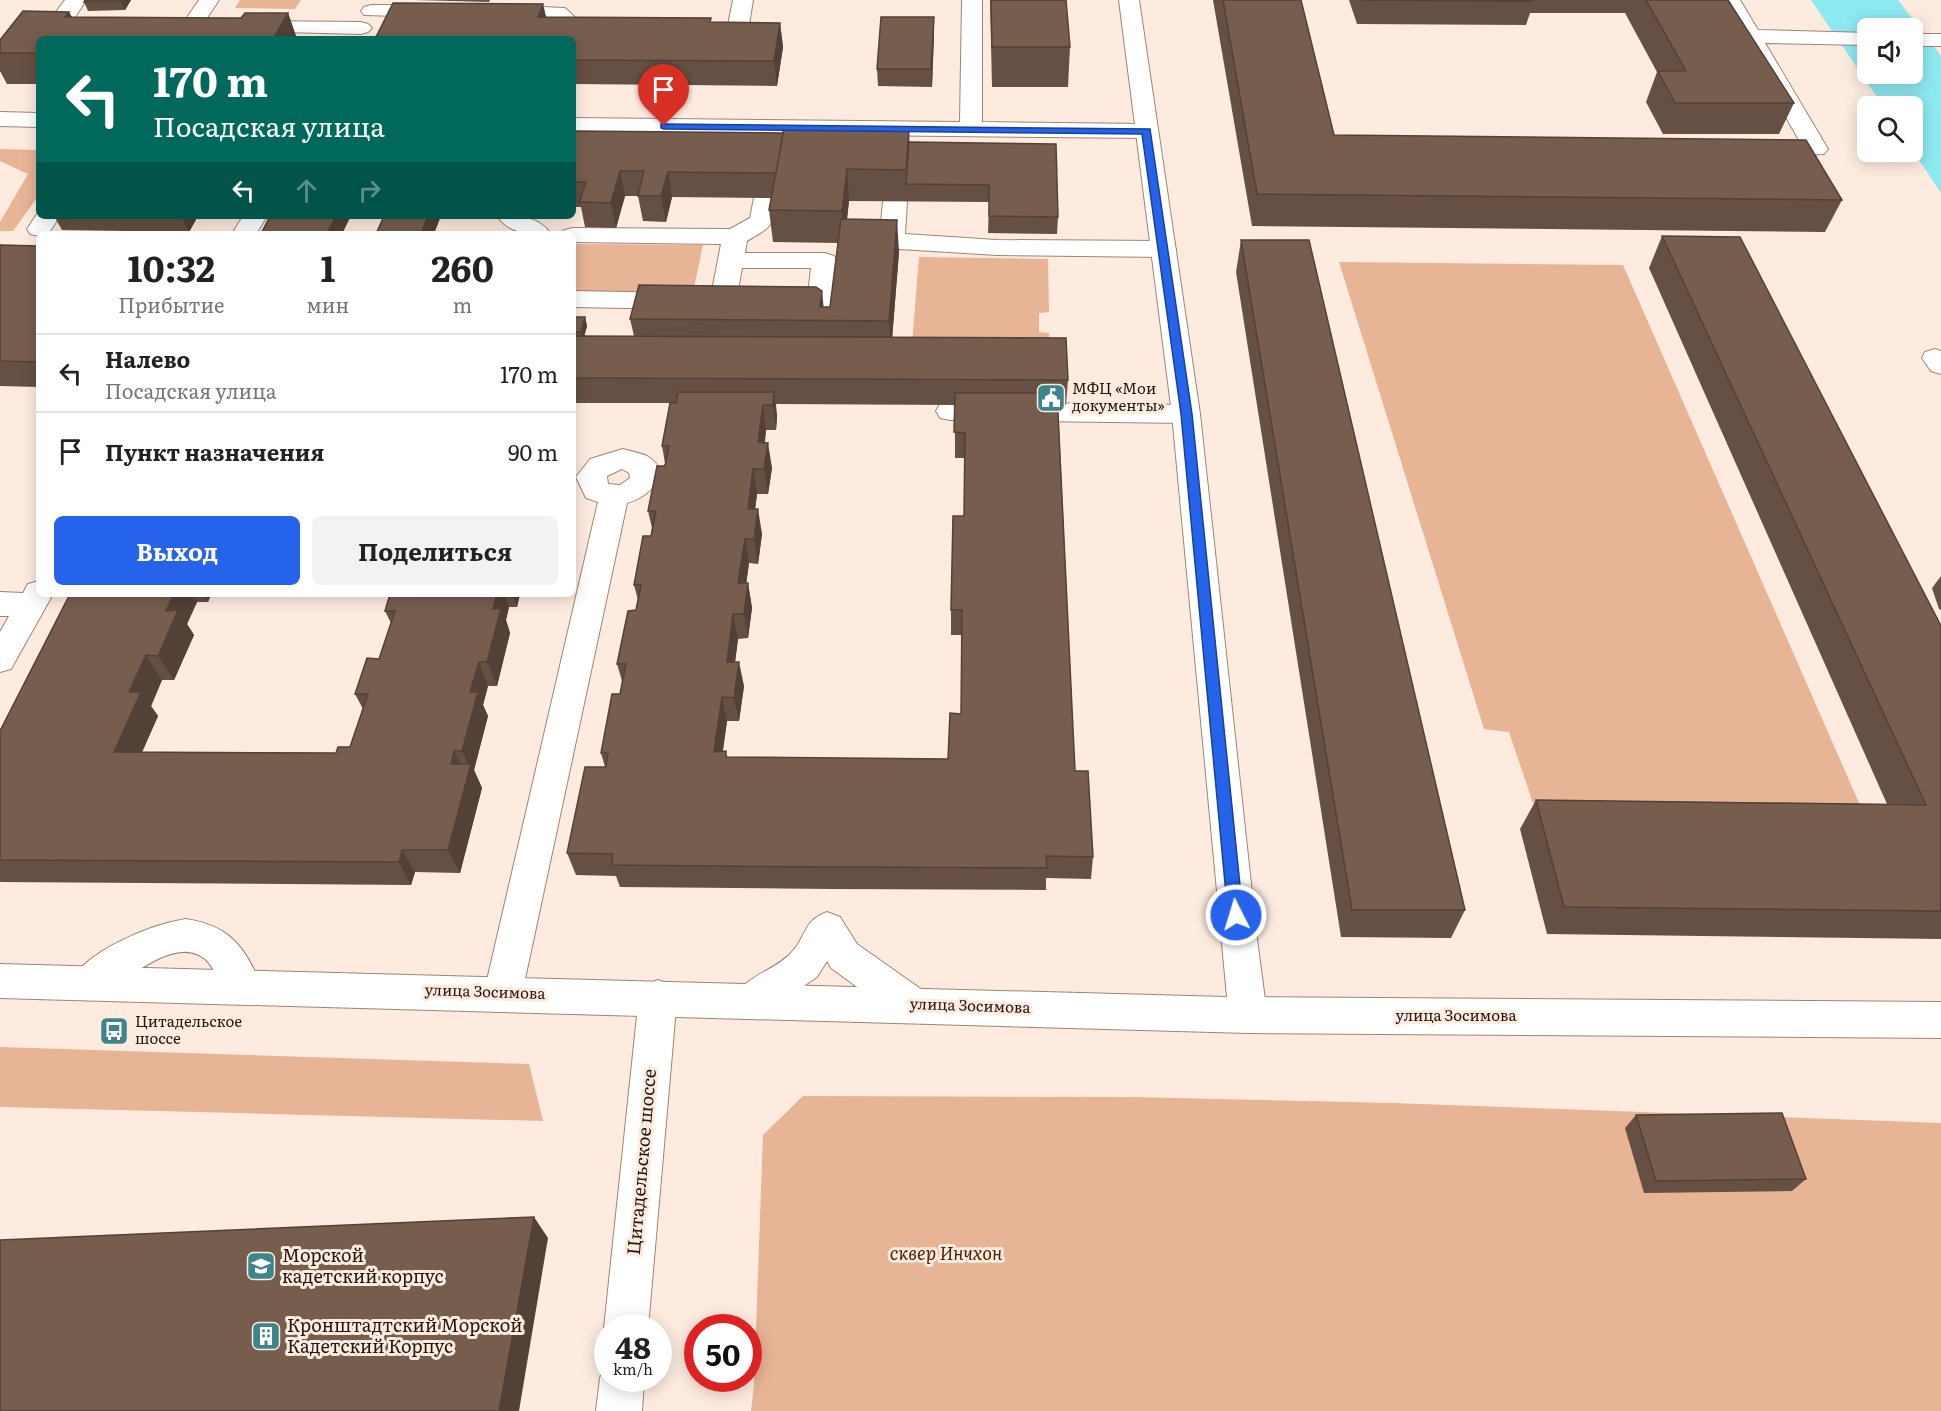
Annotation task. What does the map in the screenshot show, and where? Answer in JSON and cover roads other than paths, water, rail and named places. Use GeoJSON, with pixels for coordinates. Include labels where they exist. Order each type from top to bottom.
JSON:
{"type":"FeatureCollection","features":[{"type":"Feature","properties":{"kind":"main road"},"geometry":{"type":"LineString","coordinates":[[57,25],[76,0]]}},
{"type":"Feature","properties":{"kind":"main road"},"geometry":{"type":"LineString","coordinates":[[192,26],[209,0]]}},
{"type":"Feature","properties":{"kind":"main road"},"geometry":{"type":"LineString","coordinates":[[680,31],[737,31],[743,0]]}},
{"type":"Feature","properties":{"kind":"main road"},"geometry":{"type":"LineString","coordinates":[[971,129],[972,0]]}},
{"type":"Feature","properties":{"kind":"main road"},"geometry":{"type":"LineString","coordinates":[[1129,0],[1186,414],[1238,939],[1248,1015]]}},
{"type":"Feature","properties":{"kind":"main road"},"geometry":{"type":"LineString","coordinates":[[1730,0],[1816,149],[1746,148]]}},
{"type":"Feature","properties":{"kind":"main road"},"geometry":{"type":"LineString","coordinates":[[473,11],[560,6],[576,36],[600,30]]}},
{"type":"Feature","properties":{"kind":"main road"},"geometry":{"type":"LineString","coordinates":[[170,26],[221,26],[366,19],[449,11]]}},
{"type":"Feature","properties":{"kind":"main road"},"geometry":{"type":"LineString","coordinates":[[35,25],[80,25]]}},
{"type":"Feature","properties":{"kind":"main road"},"geometry":{"type":"LineString","coordinates":[[1751,36],[1857,39]]}},
{"type":"Feature","properties":{"kind":"main road"},"geometry":{"type":"LineString","coordinates":[[1923,40],[1941,40]]}},
{"type":"Feature","properties":{"kind":"main road"},"geometry":{"type":"LineString","coordinates":[[0,119],[36,120]]}},
{"type":"Feature","properties":{"kind":"main road"},"geometry":{"type":"LineString","coordinates":[[576,125],[1147,131]]}},
{"type":"Feature","properties":{"kind":"main road"},"geometry":{"type":"LineString","coordinates":[[774,151],[778,127]]}},
{"type":"Feature","properties":{"kind":"main road"},"geometry":{"type":"LineString","coordinates":[[899,153],[902,128]]}},
{"type":"Feature","properties":{"kind":"main road"},"geometry":{"type":"LineString","coordinates":[[733,249],[761,222],[766,198]]}},
{"type":"Feature","properties":{"kind":"main road"},"geometry":{"type":"LineString","coordinates":[[892,242],[895,201]]}},
{"type":"Feature","properties":{"kind":"main road"},"geometry":{"type":"LineString","coordinates":[[514,219],[534,231]]}},
{"type":"Feature","properties":{"kind":"main road"},"geometry":{"type":"LineString","coordinates":[[576,235],[733,249],[825,261]]}},
{"type":"Feature","properties":{"kind":"main road"},"geometry":{"type":"LineString","coordinates":[[576,299],[820,302],[825,261],[835,249],[869,241],[935,242],[972,247],[1163,249]]}},
{"type":"Feature","properties":{"kind":"main road"},"geometry":{"type":"LineString","coordinates":[[733,249],[744,301]]}},
{"type":"Feature","properties":{"kind":"main road"},"geometry":{"type":"LineString","coordinates":[[950,411],[1186,414]]}},
{"type":"Feature","properties":{"kind":"main road"},"geometry":{"type":"LineString","coordinates":[[503,993],[614,496]]}},
{"type":"Feature","properties":{"kind":"main road"},"geometry":{"type":"LineString","coordinates":[[0,604],[35,598]]}},
{"type":"Feature","properties":{"kind":"main road"},"geometry":{"type":"LineString","coordinates":[[0,660],[35,598]]}},
{"type":"Feature","properties":{"kind":"main road"},"geometry":{"type":"LineString","coordinates":[[752,1000],[804,965],[827,928],[844,956],[911,1004]]}},
{"type":"Feature","properties":{"kind":"main road"},"geometry":{"type":"LineString","coordinates":[[89,983],[135,951],[155,941],[181,935],[203,938],[218,947],[243,986]]}},
{"type":"Feature","properties":{"kind":"main road","name":"улица Зосимова"},"geometry":{"type":"LineString","coordinates":[[0,981],[658,997],[1248,1015],[1941,1020]]}},
{"type":"Feature","properties":{"kind":"main road","name":"Цитадельское шоссе"},"geometry":{"type":"LineString","coordinates":[[627,1314],[658,997]]}},
{"type":"Feature","properties":{"kind":"main road"},"geometry":{"type":"LineString","coordinates":[[619,1411],[621,1392]]}},
{"type":"Feature","properties":{"kind":"water"},"geometry":{"type":"Polygon","coordinates":[[[1811,0],[1898,0],[1912,18],[1857,18],[1857,68],[1811,0]]]}},
{"type":"Feature","properties":{"kind":"water"},"geometry":{"type":"Polygon","coordinates":[[[1923,33],[1941,56],[1941,193],[1920,162],[1923,162],[1923,96],[1876,96],[1868,84],[1923,84],[1923,33]]]}},
{"type":"Feature","properties":{"kind":"place","name":"МФЦ «Мои документы»"},"geometry":{"type":"Point","coordinates":[1051,398]}},
{"type":"Feature","properties":{"kind":"place","name":"Цитадельское шоссе"},"geometry":{"type":"Point","coordinates":[114,1031]}},
{"type":"Feature","properties":{"kind":"place","name":"Морской кадетский корпус"},"geometry":{"type":"Point","coordinates":[261,1266]}},
{"type":"Feature","properties":{"kind":"place","name":"Кронштадтский Морской Кадетский Корпус"},"geometry":{"type":"Point","coordinates":[266,1336]}},
{"type":"Feature","properties":{"kind":"park label","name":"сквер Инчхон"},"geometry":{"type":"Point","coordinates":[946,1254]}}]}
